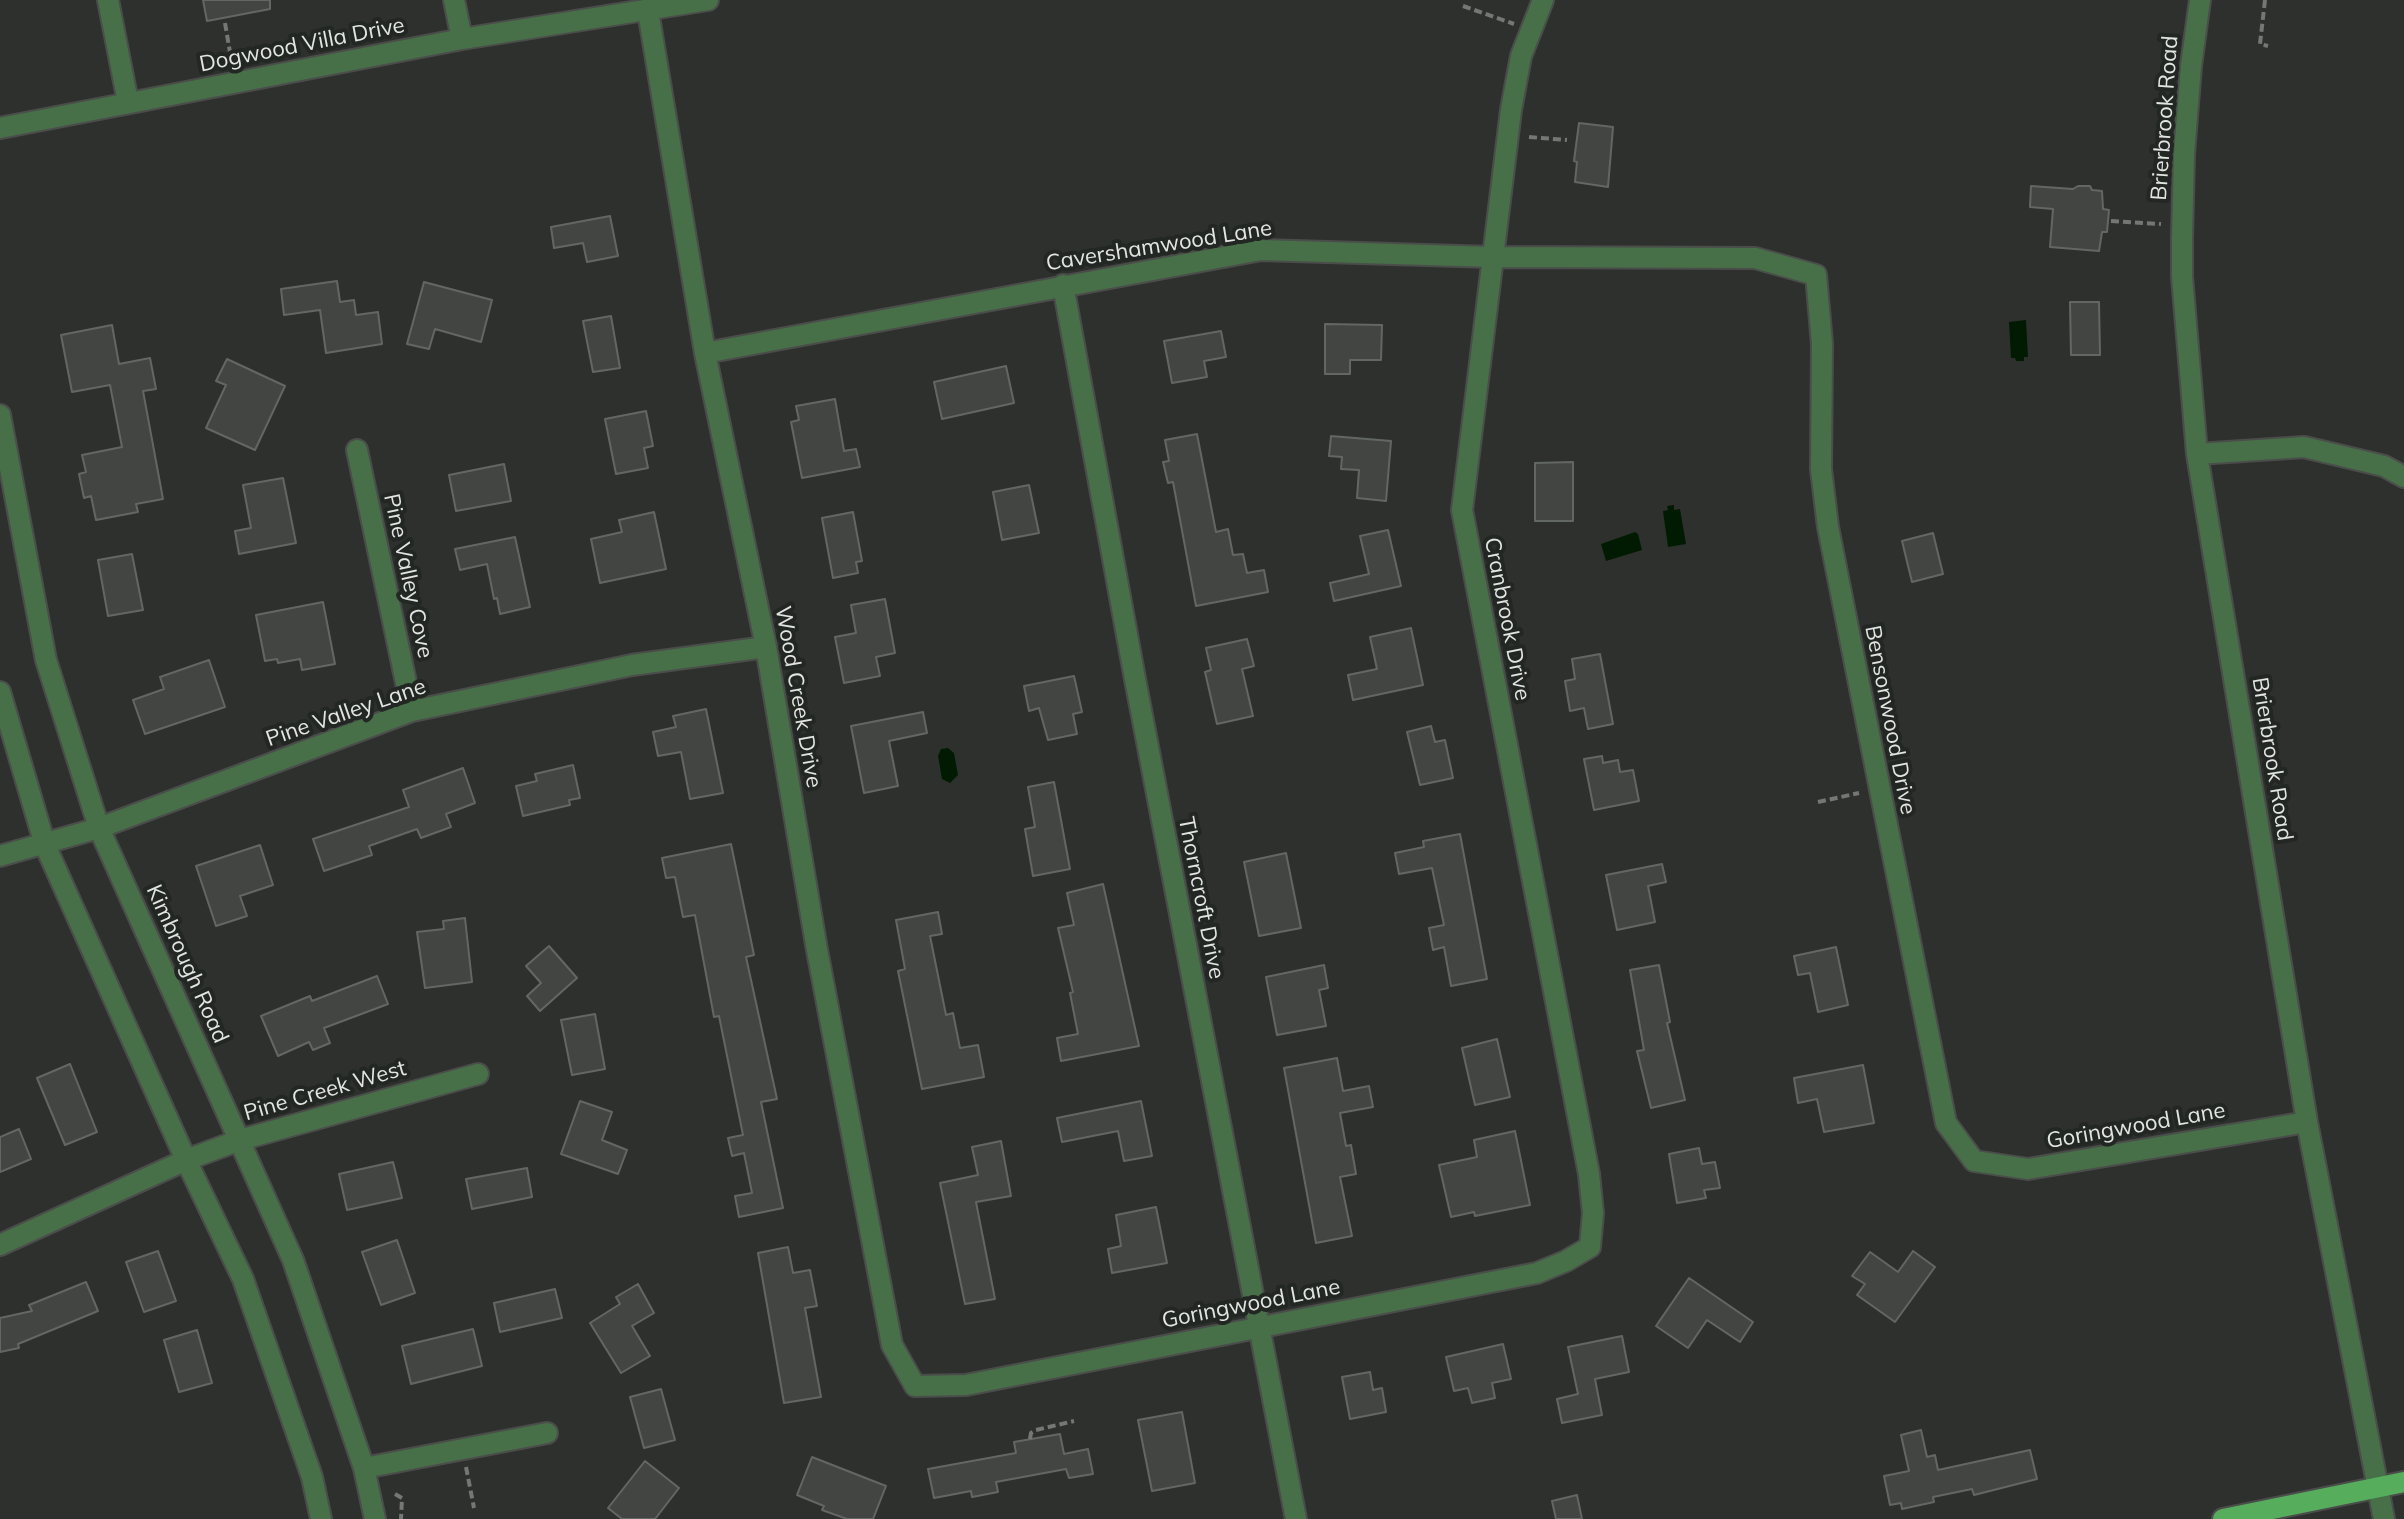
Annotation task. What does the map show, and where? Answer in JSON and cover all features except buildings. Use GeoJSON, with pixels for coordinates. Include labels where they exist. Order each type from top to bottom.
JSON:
{"type":"FeatureCollection","features":[{"type":"Feature","properties":{"kind":"main road"},"geometry":{"type":"LineString","coordinates":[[2223,1519],[2404,1482]]}},
{"type":"Feature","properties":{"kind":"street"},"geometry":{"type":"LineString","coordinates":[[108,0],[128,102]]}},
{"type":"Feature","properties":{"kind":"street"},"geometry":{"type":"LineString","coordinates":[[454,0],[462,39]]}},
{"type":"Feature","properties":{"kind":"street","name":"Dogwood Villa Drive"},"geometry":{"type":"LineString","coordinates":[[0,128],[462,39],[708,0]]}},
{"type":"Feature","properties":{"kind":"street","name":"Cranbrook Drive"},"geometry":{"type":"LineString","coordinates":[[1543,0],[1521,56],[1508,135],[1462,510],[1589,1174],[1593,1213],[1590,1247]]}},
{"type":"Feature","properties":{"kind":"street","name":"Brierbrook Road"},"geometry":{"type":"LineString","coordinates":[[2200,0],[2186,125],[2182,225],[2182,277],[2197,454],[2307,1122],[2384,1519]]}},
{"type":"Feature","properties":{"kind":"street","name":"Wood Creek Drive"},"geometry":{"type":"LineString","coordinates":[[648,11],[705,353],[766,647],[817,950],[892,1345],[915,1386]]}},
{"type":"Feature","properties":{"kind":"street","name":"Cavershamwood Lane"},"geometry":{"type":"LineString","coordinates":[[705,353],[1261,250],[1492,257],[1755,258],[1816,275]]}},
{"type":"Feature","properties":{"kind":"street","name":"Bensonwood Drive"},"geometry":{"type":"LineString","coordinates":[[1816,275],[1822,344],[1821,469],[1828,527],[1946,1123],[1974,1161]]}},
{"type":"Feature","properties":{"kind":"street","name":"Thorncroft Drive"},"geometry":{"type":"LineString","coordinates":[[1063,285],[1140,707],[1296,1519]]}},
{"type":"Feature","properties":{"kind":"street","name":"Kimbrough Road"},"geometry":{"type":"LineString","coordinates":[[0,415],[46,660],[99,828],[293,1260],[364,1468],[375,1519]]}},
{"type":"Feature","properties":{"kind":"street"},"geometry":{"type":"LineString","coordinates":[[2197,454],[2304,447],[2384,466],[2404,477]]}},
{"type":"Feature","properties":{"kind":"street","name":"Pine Valley Cove"},"geometry":{"type":"LineString","coordinates":[[357,450],[412,711]]}},
{"type":"Feature","properties":{"kind":"street","name":"Pine Valley Lane"},"geometry":{"type":"LineString","coordinates":[[0,856],[99,828],[412,711],[632,665],[766,647]]}},
{"type":"Feature","properties":{"kind":"street"},"geometry":{"type":"LineString","coordinates":[[0,692],[45,845],[186,1160],[243,1279],[312,1477],[321,1519]]}},
{"type":"Feature","properties":{"kind":"street","name":"Pine Creek West"},"geometry":{"type":"LineString","coordinates":[[0,1245],[186,1160],[240,1140],[478,1074]]}},
{"type":"Feature","properties":{"kind":"street","name":"Goringwood Lane"},"geometry":{"type":"LineString","coordinates":[[1974,1161],[2028,1169],[2307,1122]]}},
{"type":"Feature","properties":{"kind":"street","name":"Goringwood Lane"},"geometry":{"type":"LineString","coordinates":[[915,1386],[966,1385],[1537,1273],[1590,1247]]}},
{"type":"Feature","properties":{"kind":"street"},"geometry":{"type":"LineString","coordinates":[[364,1468],[547,1433]]}},
{"type":"Feature","properties":{"kind":"path"},"geometry":{"type":"LineString","coordinates":[[2265,0],[2260,44],[2268,46]]}},
{"type":"Feature","properties":{"kind":"path"},"geometry":{"type":"LineString","coordinates":[[1463,6],[1531,29]]}},
{"type":"Feature","properties":{"kind":"path"},"geometry":{"type":"LineString","coordinates":[[225,23],[236,82]]}},
{"type":"Feature","properties":{"kind":"path"},"geometry":{"type":"LineString","coordinates":[[1508,135],[1567,140]]}},
{"type":"Feature","properties":{"kind":"path"},"geometry":{"type":"LineString","coordinates":[[2111,221],[2182,225]]}},
{"type":"Feature","properties":{"kind":"path"},"geometry":{"type":"LineString","coordinates":[[1818,802],[1862,793]]}},
{"type":"Feature","properties":{"kind":"path"},"geometry":{"type":"LineString","coordinates":[[1030,1439],[1031,1433],[1044,1427],[1074,1421]]}},
{"type":"Feature","properties":{"kind":"path"},"geometry":{"type":"LineString","coordinates":[[466,1466],[474,1508]]}},
{"type":"Feature","properties":{"kind":"path"},"geometry":{"type":"LineString","coordinates":[[395,1494],[402,1498],[401,1519]]}},
{"type":"Feature","properties":{"kind":"shaded area"},"geometry":{"type":"Polygon","coordinates":[[[2026,320],[2028,357],[2024,357],[2024,361],[2016,361],[2011,358],[2009,322],[2026,320]]]}},
{"type":"Feature","properties":{"kind":"shaded area"},"geometry":{"type":"Polygon","coordinates":[[[1674,505],[1674,510],[1680,509],[1686,544],[1668,547],[1663,511],[1668,510],[1667,506],[1674,505]]]}},
{"type":"Feature","properties":{"kind":"shaded area"},"geometry":{"type":"Polygon","coordinates":[[[1635,532],[1642,550],[1606,561],[1601,544],[1635,532]]]}},
{"type":"Feature","properties":{"kind":"shaded area"},"geometry":{"type":"Polygon","coordinates":[[[948,748],[954,753],[958,775],[950,783],[942,779],[938,756],[941,749],[948,748]]]}}]}
